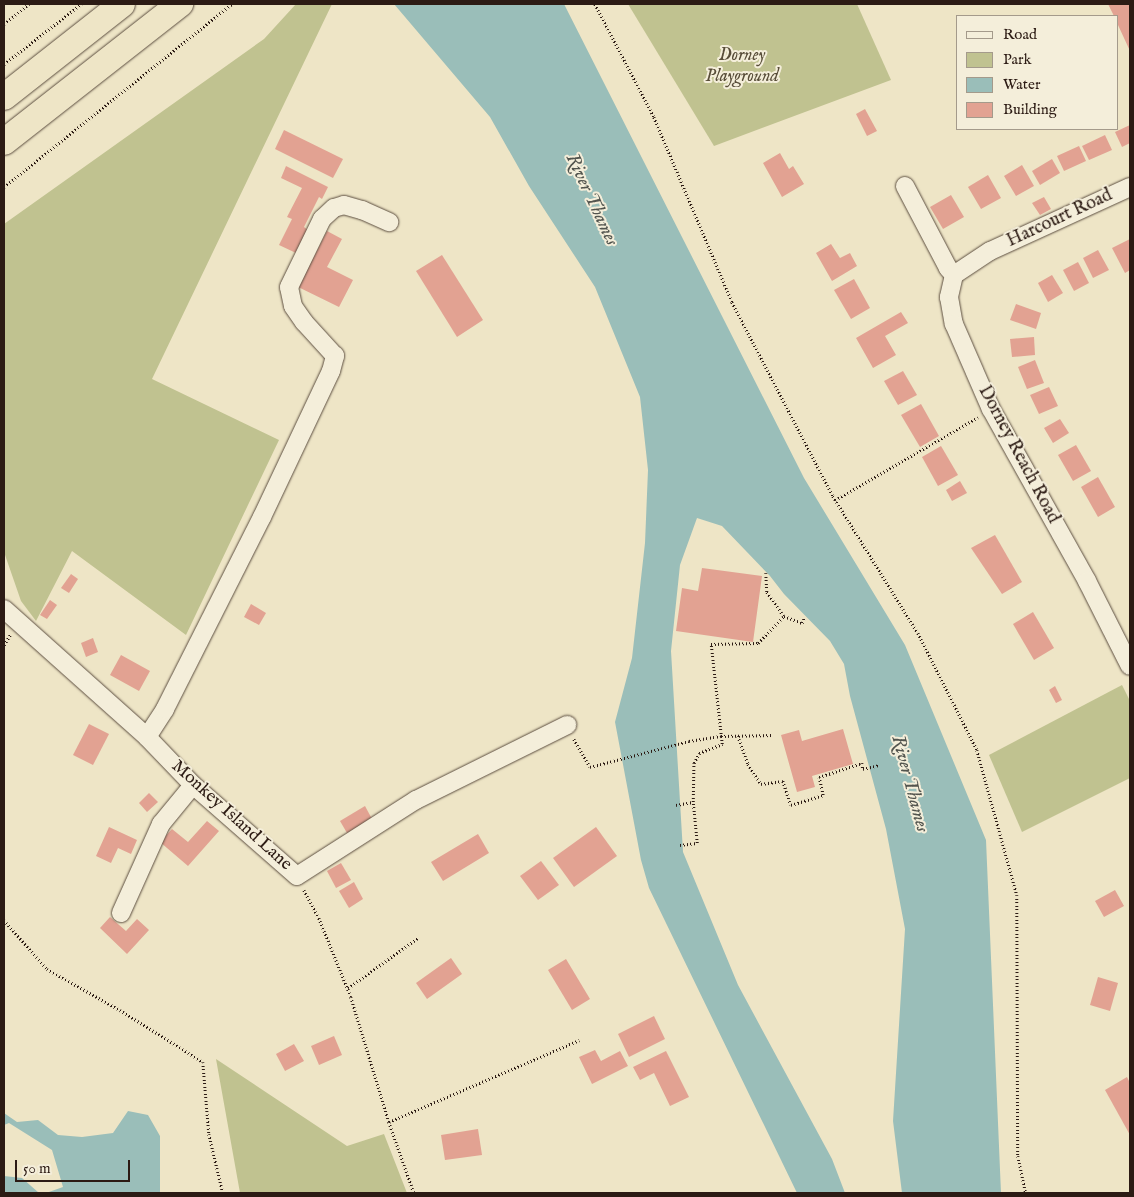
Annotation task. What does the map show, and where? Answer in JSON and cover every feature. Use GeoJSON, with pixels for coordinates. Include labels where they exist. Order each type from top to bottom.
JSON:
{"type":"FeatureCollection","features":[{"type":"Feature","properties":{"kind":"highway"},"geometry":{"type":"LineString","coordinates":[[4,97],[122,4]]}},
{"type":"Feature","properties":{"kind":"highway"},"geometry":{"type":"LineString","coordinates":[[4,142],[180,4]]}},
{"type":"Feature","properties":{"kind":"street"},"geometry":{"type":"LineString","coordinates":[[905,186],[948,268],[954,275]]}},
{"type":"Feature","properties":{"kind":"street","name":"Harcourt Road"},"geometry":{"type":"LineString","coordinates":[[954,275],[990,251],[1130,186]]}},
{"type":"Feature","properties":{"kind":"street"},"geometry":{"type":"LineString","coordinates":[[148,737],[165,709],[258,526],[331,371],[335,356],[304,322],[293,306],[289,288],[322,219],[334,208],[344,205],[362,210],[389,222]]}},
{"type":"Feature","properties":{"kind":"street","name":"Dorney Reach Road"},"geometry":{"type":"LineString","coordinates":[[954,275],[949,297],[954,324],[991,409],[1087,581],[1130,666]]}},
{"type":"Feature","properties":{"kind":"street","name":"Monkey Island Lane"},"geometry":{"type":"LineString","coordinates":[[4,609],[148,737],[193,785],[297,876]]}},
{"type":"Feature","properties":{"kind":"street"},"geometry":{"type":"LineString","coordinates":[[297,876],[416,800],[567,725]]}},
{"type":"Feature","properties":{"kind":"street"},"geometry":{"type":"LineString","coordinates":[[121,913],[161,824],[193,785]]}},
{"type":"Feature","properties":{"kind":"path"},"geometry":{"type":"LineString","coordinates":[[4,24],[29,4]]}},
{"type":"Feature","properties":{"kind":"path"},"geometry":{"type":"LineString","coordinates":[[4,64],[81,4]]}},
{"type":"Feature","properties":{"kind":"path"},"geometry":{"type":"LineString","coordinates":[[4,187],[232,4]]}},
{"type":"Feature","properties":{"kind":"path"},"geometry":{"type":"LineString","coordinates":[[595,4],[654,117],[732,302],[835,500],[918,633],[977,750],[1017,895],[1018,1156],[1026,1193]]}},
{"type":"Feature","properties":{"kind":"path"},"geometry":{"type":"LineString","coordinates":[[835,500],[991,409]]}},
{"type":"Feature","properties":{"kind":"path"},"geometry":{"type":"LineString","coordinates":[[766,573],[767,592],[784,616],[802,623],[804,618]]}},
{"type":"Feature","properties":{"kind":"path"},"geometry":{"type":"LineString","coordinates":[[680,845],[697,844],[693,802],[694,763],[699,753],[722,744],[711,644],[758,643],[784,616]]}},
{"type":"Feature","properties":{"kind":"path"},"geometry":{"type":"LineString","coordinates":[[567,725],[590,767],[689,741],[721,736],[772,735]]}},
{"type":"Feature","properties":{"kind":"path"},"geometry":{"type":"LineString","coordinates":[[738,736],[748,764],[761,784],[783,781],[790,805],[823,795],[819,776],[862,763],[863,769],[879,765]]}},
{"type":"Feature","properties":{"kind":"path"},"geometry":{"type":"LineString","coordinates":[[676,805],[693,802]]}},
{"type":"Feature","properties":{"kind":"path","name":"Monkey Island Lane"},"geometry":{"type":"LineString","coordinates":[[297,876],[319,918],[348,988],[389,1122],[414,1193]]}},
{"type":"Feature","properties":{"kind":"path"},"geometry":{"type":"LineString","coordinates":[[4,920],[47,969],[120,1010],[203,1062],[209,1134],[223,1193]]}},
{"type":"Feature","properties":{"kind":"path"},"geometry":{"type":"LineString","coordinates":[[348,988],[419,937]]}},
{"type":"Feature","properties":{"kind":"path"},"geometry":{"type":"LineString","coordinates":[[389,1122],[579,1040]]}},
{"type":"Feature","properties":{"kind":"green space"},"geometry":{"type":"Polygon","coordinates":[[[296,4],[332,4],[152,379],[279,440],[186,635],[72,551],[36,621],[21,601],[4,552],[4,224],[264,39],[296,4]]]}},
{"type":"Feature","properties":{"kind":"green space","name":"Dorney Playground"},"geometry":{"type":"Polygon","coordinates":[[[628,4],[857,4],[891,80],[714,146],[628,4]]]}},
{"type":"Feature","properties":{"kind":"green space"},"geometry":{"type":"Polygon","coordinates":[[[1122,685],[1130,701],[1130,778],[1022,832],[989,755],[1122,685]]]}},
{"type":"Feature","properties":{"kind":"green space"},"geometry":{"type":"Polygon","coordinates":[[[216,1059],[347,1146],[384,1134],[407,1193],[240,1193],[216,1059]]]}},
{"type":"Feature","properties":{"kind":"water","name":"River Thames"},"geometry":{"type":"Polygon","coordinates":[[[394,4],[564,4],[804,478],[905,645],[986,840],[1001,1193],[902,1193],[893,1121],[905,929],[886,829],[850,696],[844,664],[830,641],[722,526],[697,518],[680,565],[671,651],[683,852],[738,985],[832,1159],[845,1193],[797,1193],[649,888],[641,860],[615,722],[632,658],[645,543],[648,470],[640,397],[595,287],[529,186],[490,117],[394,4]]]}},
{"type":"Feature","properties":{"kind":"water"},"geometry":{"type":"Polygon","coordinates":[[[128,1111],[148,1115],[160,1136],[160,1193],[46,1193],[63,1187],[52,1150],[9,1123],[4,1125],[4,1113],[17,1122],[38,1120],[58,1135],[82,1137],[113,1133],[128,1111]]]}},
{"type":"Feature","properties":{"kind":"water"},"geometry":{"type":"Polygon","coordinates":[[[4,1176],[22,1178],[39,1193],[4,1193],[4,1176]]]}},
{"type":"Feature","properties":{"kind":"building"},"geometry":{"type":"Polygon","coordinates":[[[1108,4],[1130,4],[1130,51],[1119,27],[1119,15],[1114,15],[1108,4]]]}},
{"type":"Feature","properties":{"kind":"building"},"geometry":{"type":"Polygon","coordinates":[[[865,109],[877,131],[867,136],[856,114],[865,109]]]}},
{"type":"Feature","properties":{"kind":"building"},"geometry":{"type":"Polygon","coordinates":[[[1130,125],[1130,143],[1122,147],[1115,132],[1130,125]]]}},
{"type":"Feature","properties":{"kind":"building"},"geometry":{"type":"Polygon","coordinates":[[[284,130],[343,159],[333,178],[275,149],[284,130]]]}},
{"type":"Feature","properties":{"kind":"building"},"geometry":{"type":"Polygon","coordinates":[[[1105,135],[1112,150],[1089,160],[1082,146],[1105,135]]]}},
{"type":"Feature","properties":{"kind":"building"},"geometry":{"type":"Polygon","coordinates":[[[1079,146],[1086,161],[1064,171],[1057,156],[1079,146]]]}},
{"type":"Feature","properties":{"kind":"building"},"geometry":{"type":"Polygon","coordinates":[[[780,153],[789,169],[793,166],[804,184],[782,197],[763,163],[780,153]]]}},
{"type":"Feature","properties":{"kind":"building"},"geometry":{"type":"Polygon","coordinates":[[[1052,159],[1060,173],[1040,185],[1032,171],[1052,159]]]}},
{"type":"Feature","properties":{"kind":"building"},"geometry":{"type":"Polygon","coordinates":[[[1022,165],[1034,186],[1016,196],[1004,176],[1022,165]]]}},
{"type":"Feature","properties":{"kind":"building"},"geometry":{"type":"Polygon","coordinates":[[[286,166],[328,187],[322,199],[319,197],[304,227],[308,230],[296,253],[279,245],[292,219],[287,217],[302,188],[281,178],[286,166]]]}},
{"type":"Feature","properties":{"kind":"building"},"geometry":{"type":"Polygon","coordinates":[[[988,175],[1001,198],[981,209],[968,187],[988,175]]]}},
{"type":"Feature","properties":{"kind":"building"},"geometry":{"type":"Polygon","coordinates":[[[951,195],[964,217],[943,229],[930,207],[951,195]]]}},
{"type":"Feature","properties":{"kind":"building"},"geometry":{"type":"Polygon","coordinates":[[[1044,197],[1051,209],[1040,215],[1032,203],[1044,197]]]}},
{"type":"Feature","properties":{"kind":"building"},"geometry":{"type":"Polygon","coordinates":[[[327,231],[342,239],[327,267],[353,280],[339,307],[292,284],[306,256],[312,260],[327,231]]]}},
{"type":"Feature","properties":{"kind":"building"},"geometry":{"type":"Polygon","coordinates":[[[1130,239],[1130,270],[1125,273],[1112,248],[1130,239]]]}},
{"type":"Feature","properties":{"kind":"building"},"geometry":{"type":"Polygon","coordinates":[[[831,244],[840,258],[850,253],[857,266],[832,281],[816,253],[831,244]]]}},
{"type":"Feature","properties":{"kind":"building"},"geometry":{"type":"Polygon","coordinates":[[[1098,250],[1109,270],[1093,278],[1083,258],[1098,250]]]}},
{"type":"Feature","properties":{"kind":"building"},"geometry":{"type":"Polygon","coordinates":[[[442,255],[483,320],[457,337],[416,271],[442,255]]]}},
{"type":"Feature","properties":{"kind":"building"},"geometry":{"type":"Polygon","coordinates":[[[1078,262],[1089,283],[1074,291],[1063,270],[1078,262]]]}},
{"type":"Feature","properties":{"kind":"building"},"geometry":{"type":"Polygon","coordinates":[[[1052,275],[1063,293],[1048,302],[1038,283],[1052,275]]]}},
{"type":"Feature","properties":{"kind":"building"},"geometry":{"type":"Polygon","coordinates":[[[854,279],[870,308],[851,319],[834,290],[854,279]]]}},
{"type":"Feature","properties":{"kind":"building"},"geometry":{"type":"Polygon","coordinates":[[[1016,304],[1041,313],[1036,329],[1010,320],[1016,304]]]}},
{"type":"Feature","properties":{"kind":"building"},"geometry":{"type":"Polygon","coordinates":[[[901,312],[908,323],[885,336],[896,355],[873,368],[856,338],[901,312]]]}},
{"type":"Feature","properties":{"kind":"building"},"geometry":{"type":"Polygon","coordinates":[[[1034,337],[1035,355],[1012,357],[1010,339],[1034,337]]]}},
{"type":"Feature","properties":{"kind":"building"},"geometry":{"type":"Polygon","coordinates":[[[1035,360],[1044,383],[1027,389],[1018,367],[1035,360]]]}},
{"type":"Feature","properties":{"kind":"building"},"geometry":{"type":"Polygon","coordinates":[[[903,371],[917,395],[898,405],[884,381],[903,371]]]}},
{"type":"Feature","properties":{"kind":"building"},"geometry":{"type":"Polygon","coordinates":[[[1049,387],[1058,406],[1039,414],[1030,395],[1049,387]]]}},
{"type":"Feature","properties":{"kind":"building"},"geometry":{"type":"Polygon","coordinates":[[[921,404],[939,436],[920,447],[901,415],[921,404]]]}},
{"type":"Feature","properties":{"kind":"building"},"geometry":{"type":"Polygon","coordinates":[[[1060,419],[1069,433],[1053,443],[1044,428],[1060,419]]]}},
{"type":"Feature","properties":{"kind":"building"},"geometry":{"type":"Polygon","coordinates":[[[1076,445],[1091,471],[1073,481],[1058,455],[1076,445]]]}},
{"type":"Feature","properties":{"kind":"building"},"geometry":{"type":"Polygon","coordinates":[[[941,446],[958,475],[938,486],[922,457],[941,446]]]}},
{"type":"Feature","properties":{"kind":"building"},"geometry":{"type":"Polygon","coordinates":[[[1098,477],[1115,507],[1098,517],[1081,487],[1098,477]]]}},
{"type":"Feature","properties":{"kind":"building"},"geometry":{"type":"Polygon","coordinates":[[[960,481],[967,493],[952,501],[946,490],[960,481]]]}},
{"type":"Feature","properties":{"kind":"building"},"geometry":{"type":"Polygon","coordinates":[[[995,535],[1022,582],[1002,594],[971,548],[995,535]]]}},
{"type":"Feature","properties":{"kind":"building"},"geometry":{"type":"Polygon","coordinates":[[[702,568],[762,576],[753,642],[676,631],[682,588],[698,591],[702,568]]]}},
{"type":"Feature","properties":{"kind":"building"},"geometry":{"type":"Polygon","coordinates":[[[71,574],[78,579],[69,593],[61,588],[71,574]]]}},
{"type":"Feature","properties":{"kind":"building"},"geometry":{"type":"Polygon","coordinates":[[[50,600],[57,605],[47,619],[40,615],[50,600]]]}},
{"type":"Feature","properties":{"kind":"building"},"geometry":{"type":"Polygon","coordinates":[[[251,604],[266,613],[259,625],[244,617],[251,604]]]}},
{"type":"Feature","properties":{"kind":"building"},"geometry":{"type":"Polygon","coordinates":[[[1033,612],[1054,648],[1034,660],[1013,624],[1033,612]]]}},
{"type":"Feature","properties":{"kind":"building"},"geometry":{"type":"Polygon","coordinates":[[[93,638],[98,652],[86,657],[81,643],[93,638]]]}},
{"type":"Feature","properties":{"kind":"building"},"geometry":{"type":"Polygon","coordinates":[[[121,655],[150,671],[139,691],[110,675],[121,655]]]}},
{"type":"Feature","properties":{"kind":"building"},"geometry":{"type":"Polygon","coordinates":[[[1055,686],[1062,700],[1056,703],[1049,690],[1055,686]]]}},
{"type":"Feature","properties":{"kind":"building"},"geometry":{"type":"Polygon","coordinates":[[[89,724],[109,734],[93,765],[73,755],[89,724]]]}},
{"type":"Feature","properties":{"kind":"building"},"geometry":{"type":"Polygon","coordinates":[[[843,729],[853,764],[812,776],[815,787],[797,792],[781,735],[799,730],[802,741],[843,729]]]}},
{"type":"Feature","properties":{"kind":"building"},"geometry":{"type":"Polygon","coordinates":[[[149,793],[158,802],[147,812],[139,803],[149,793]]]}},
{"type":"Feature","properties":{"kind":"building"},"geometry":{"type":"Polygon","coordinates":[[[365,806],[372,819],[347,833],[340,821],[365,806]]]}},
{"type":"Feature","properties":{"kind":"building"},"geometry":{"type":"Polygon","coordinates":[[[207,821],[219,831],[188,866],[160,842],[172,829],[188,842],[207,821]]]}},
{"type":"Feature","properties":{"kind":"building"},"geometry":{"type":"Polygon","coordinates":[[[109,827],[137,840],[131,854],[118,848],[111,863],[96,856],[109,827]]]}},
{"type":"Feature","properties":{"kind":"building"},"geometry":{"type":"Polygon","coordinates":[[[596,827],[617,856],[574,887],[553,858],[596,827]]]}},
{"type":"Feature","properties":{"kind":"building"},"geometry":{"type":"Polygon","coordinates":[[[478,834],[489,853],[443,881],[431,862],[478,834]]]}},
{"type":"Feature","properties":{"kind":"building"},"geometry":{"type":"Polygon","coordinates":[[[541,861],[559,885],[538,900],[520,876],[541,861]]]}},
{"type":"Feature","properties":{"kind":"building"},"geometry":{"type":"Polygon","coordinates":[[[341,863],[351,880],[336,888],[327,871],[341,863]]]}},
{"type":"Feature","properties":{"kind":"building"},"geometry":{"type":"Polygon","coordinates":[[[354,882],[363,899],[349,908],[339,891],[354,882]]]}},
{"type":"Feature","properties":{"kind":"building"},"geometry":{"type":"Polygon","coordinates":[[[1115,890],[1124,906],[1104,917],[1095,901],[1115,890]]]}},
{"type":"Feature","properties":{"kind":"building"},"geometry":{"type":"Polygon","coordinates":[[[110,917],[126,931],[137,919],[149,930],[127,954],[100,928],[110,917]]]}},
{"type":"Feature","properties":{"kind":"building"},"geometry":{"type":"Polygon","coordinates":[[[451,958],[462,974],[427,999],[416,983],[451,958]]]}},
{"type":"Feature","properties":{"kind":"building"},"geometry":{"type":"Polygon","coordinates":[[[566,959],[590,999],[572,1010],[548,970],[566,959]]]}},
{"type":"Feature","properties":{"kind":"building"},"geometry":{"type":"Polygon","coordinates":[[[1098,977],[1118,983],[1110,1011],[1090,1005],[1098,977]]]}},
{"type":"Feature","properties":{"kind":"building"},"geometry":{"type":"Polygon","coordinates":[[[654,1016],[665,1039],[629,1057],[618,1034],[654,1016]]]}},
{"type":"Feature","properties":{"kind":"building"},"geometry":{"type":"Polygon","coordinates":[[[334,1036],[342,1055],[319,1065],[311,1046],[334,1036]]]}},
{"type":"Feature","properties":{"kind":"building"},"geometry":{"type":"Polygon","coordinates":[[[294,1044],[304,1061],[285,1071],[276,1054],[294,1044]]]}},
{"type":"Feature","properties":{"kind":"building"},"geometry":{"type":"Polygon","coordinates":[[[595,1050],[601,1061],[620,1051],[628,1066],[592,1084],[579,1057],[595,1050]]]}},
{"type":"Feature","properties":{"kind":"building"},"geometry":{"type":"Polygon","coordinates":[[[666,1051],[689,1097],[670,1106],[654,1073],[640,1080],[633,1067],[666,1051]]]}},
{"type":"Feature","properties":{"kind":"building"},"geometry":{"type":"Polygon","coordinates":[[[1127,1077],[1130,1083],[1130,1135],[1105,1090],[1127,1077]]]}},
{"type":"Feature","properties":{"kind":"building"},"geometry":{"type":"Polygon","coordinates":[[[478,1129],[482,1155],[445,1160],[441,1135],[478,1129]]]}}]}
